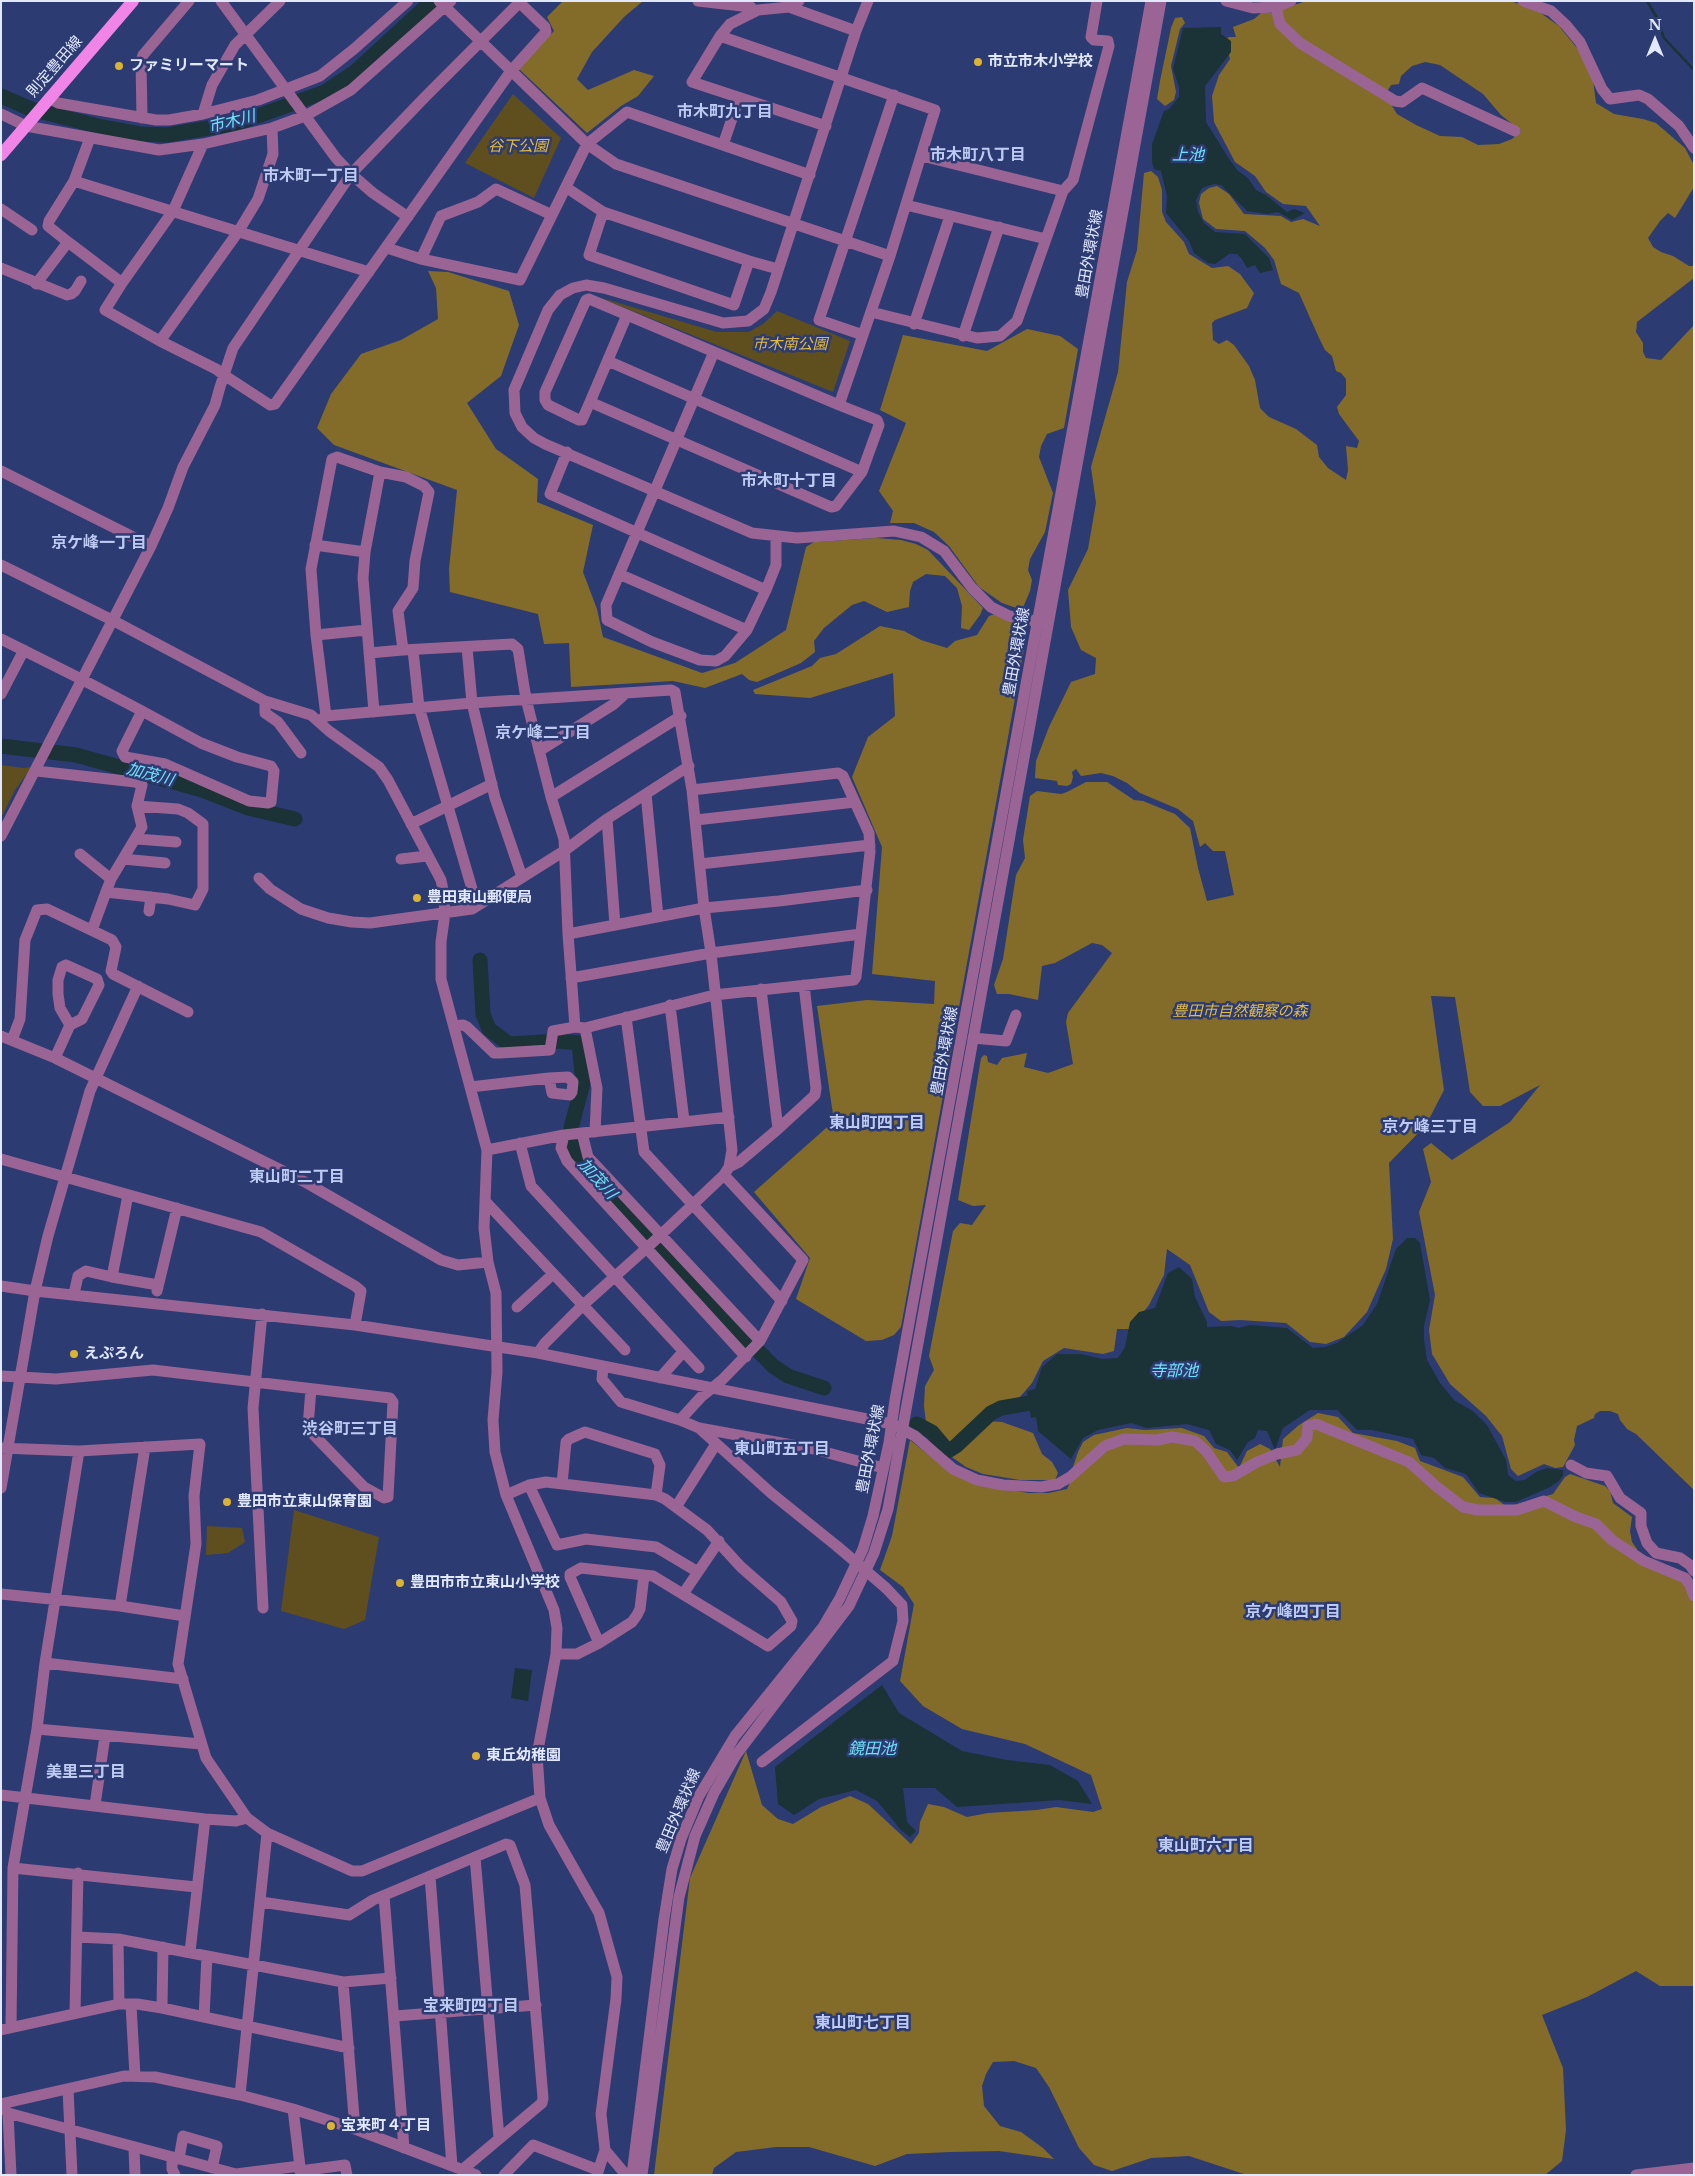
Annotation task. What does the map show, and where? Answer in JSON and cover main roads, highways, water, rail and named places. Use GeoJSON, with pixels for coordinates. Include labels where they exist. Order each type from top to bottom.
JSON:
{"type":"FeatureCollection","features":[{"type":"Feature","properties":{"kind":"main road","name":"則定豊田線"},"geometry":{"type":"LineString","coordinates":[[1,155],[133,1]]}},
{"type":"Feature","properties":{"kind":"water","name":"上池"},"geometry":{"type":"Polygon","coordinates":[[[1221,27],[1221,34],[1231,41],[1231,52],[1205,86],[1206,122],[1229,159],[1238,171],[1248,178],[1256,190],[1266,195],[1287,212],[1294,209],[1305,213],[1292,220],[1278,212],[1268,214],[1247,211],[1221,185],[1214,184],[1202,188],[1196,200],[1198,212],[1204,223],[1215,232],[1245,234],[1269,258],[1273,270],[1260,273],[1255,265],[1247,268],[1237,254],[1229,254],[1215,264],[1208,263],[1194,253],[1189,241],[1166,213],[1167,196],[1161,171],[1154,169],[1152,162],[1152,144],[1164,111],[1169,109],[1179,97],[1179,87],[1173,69],[1183,28],[1221,27]]]}},
{"type":"Feature","properties":{"kind":"water","name":"寺部池"},"geometry":{"type":"Polygon","coordinates":[[[1407,1238],[1415,1238],[1420,1243],[1430,1300],[1424,1326],[1424,1340],[1427,1360],[1440,1383],[1455,1401],[1473,1411],[1487,1425],[1506,1460],[1508,1475],[1516,1481],[1525,1480],[1536,1472],[1547,1468],[1563,1470],[1563,1475],[1559,1481],[1550,1487],[1516,1502],[1505,1502],[1479,1493],[1466,1474],[1445,1468],[1434,1458],[1421,1455],[1413,1439],[1372,1430],[1357,1430],[1337,1410],[1310,1410],[1283,1428],[1275,1450],[1267,1431],[1258,1430],[1255,1438],[1248,1442],[1237,1460],[1230,1450],[1216,1444],[1209,1430],[1187,1424],[1147,1428],[1131,1423],[1098,1430],[1083,1438],[1071,1459],[1038,1431],[1036,1417],[1031,1418],[1027,1391],[1035,1389],[1042,1367],[1057,1354],[1081,1354],[1102,1359],[1118,1358],[1125,1347],[1130,1322],[1139,1312],[1155,1308],[1168,1273],[1179,1267],[1192,1279],[1195,1297],[1207,1322],[1207,1327],[1231,1326],[1239,1328],[1250,1325],[1287,1328],[1313,1348],[1325,1347],[1337,1343],[1363,1325],[1377,1304],[1396,1249],[1407,1238]]]}},
{"type":"Feature","properties":{"kind":"water"},"geometry":{"type":"Polygon","coordinates":[[[515,1668],[532,1670],[528,1701],[511,1698],[515,1668]]]}},
{"type":"Feature","properties":{"kind":"water","name":"鏡田池"},"geometry":{"type":"Polygon","coordinates":[[[882,1685],[899,1713],[962,1751],[1007,1760],[1050,1765],[1078,1781],[1092,1804],[1059,1800],[957,1807],[935,1788],[903,1788],[907,1822],[916,1831],[910,1837],[901,1830],[877,1801],[856,1790],[819,1799],[794,1815],[778,1804],[775,1767],[882,1685]]]}},
{"type":"Feature","properties":{"kind":"waterway","name":"市木川"},"geometry":{"type":"LineString","coordinates":[[1,96],[31,109],[102,127],[140,134],[167,135],[238,123],[325,92],[355,72],[432,1]]}},
{"type":"Feature","properties":{"kind":"waterway"},"geometry":{"type":"LineString","coordinates":[[1647,1],[1656,16],[1664,38],[1694,70]]}},
{"type":"Feature","properties":{"kind":"waterway","name":"加茂川"},"geometry":{"type":"LineString","coordinates":[[1,746],[76,755],[202,790],[248,808],[295,819]]}},
{"type":"Feature","properties":{"kind":"waterway","name":"加茂川"},"geometry":{"type":"LineString","coordinates":[[480,960],[483,1014],[489,1029],[509,1044],[559,1041],[579,1043],[583,1083],[571,1128],[570,1137],[573,1152],[657,1247],[773,1366],[788,1376],[824,1388]]}},
{"type":"Feature","properties":{"kind":"waterway","name":"加茂川"},"geometry":{"type":"LineString","coordinates":[[917,1424],[932,1432],[948,1451],[956,1446],[991,1413],[1001,1408],[1030,1403]]}},
{"type":"Feature","properties":{"kind":"place","name":"市立市木小学校"},"geometry":{"type":"Point","coordinates":[978,62]}},
{"type":"Feature","properties":{"kind":"place","name":"ファミリーマート"},"geometry":{"type":"Point","coordinates":[119,66]}},
{"type":"Feature","properties":{"kind":"place","name":"豊田東山郵便局"},"geometry":{"type":"Point","coordinates":[417,898]}},
{"type":"Feature","properties":{"kind":"place","name":"えぷろん"},"geometry":{"type":"Point","coordinates":[74,1354]}},
{"type":"Feature","properties":{"kind":"place","name":"豊田市立東山保育園"},"geometry":{"type":"Point","coordinates":[227,1502]}},
{"type":"Feature","properties":{"kind":"place","name":"豊田市市立東山小学校"},"geometry":{"type":"Point","coordinates":[400,1583]}},
{"type":"Feature","properties":{"kind":"place","name":"東丘幼稚園"},"geometry":{"type":"Point","coordinates":[476,1756]}},
{"type":"Feature","properties":{"kind":"place","name":"宝来町４丁目"},"geometry":{"type":"Point","coordinates":[331,2126]}},
{"type":"Feature","properties":{"kind":"district","name":"市木町九丁目"},"geometry":{"type":"Point","coordinates":[725,112]}},
{"type":"Feature","properties":{"kind":"district","name":"市木町八丁目"},"geometry":{"type":"Point","coordinates":[978,155]}},
{"type":"Feature","properties":{"kind":"district","name":"市木町一丁目"},"geometry":{"type":"Point","coordinates":[311,176]}},
{"type":"Feature","properties":{"kind":"district","name":"市木町十丁目"},"geometry":{"type":"Point","coordinates":[789,481]}},
{"type":"Feature","properties":{"kind":"district","name":"京ケ峰一丁目"},"geometry":{"type":"Point","coordinates":[99,543]}},
{"type":"Feature","properties":{"kind":"district","name":"京ケ峰二丁目"},"geometry":{"type":"Point","coordinates":[543,733]}},
{"type":"Feature","properties":{"kind":"district","name":"東山町四丁目"},"geometry":{"type":"Point","coordinates":[877,1123]}},
{"type":"Feature","properties":{"kind":"district","name":"京ケ峰三丁目"},"geometry":{"type":"Point","coordinates":[1430,1127]}},
{"type":"Feature","properties":{"kind":"district","name":"東山町二丁目"},"geometry":{"type":"Point","coordinates":[297,1177]}},
{"type":"Feature","properties":{"kind":"district","name":"渋谷町三丁目"},"geometry":{"type":"Point","coordinates":[350,1429]}},
{"type":"Feature","properties":{"kind":"district","name":"東山町五丁目"},"geometry":{"type":"Point","coordinates":[782,1449]}},
{"type":"Feature","properties":{"kind":"district","name":"京ケ峰四丁目"},"geometry":{"type":"Point","coordinates":[1293,1612]}},
{"type":"Feature","properties":{"kind":"district","name":"美里三丁目"},"geometry":{"type":"Point","coordinates":[86,1772]}},
{"type":"Feature","properties":{"kind":"district","name":"東山町六丁目"},"geometry":{"type":"Point","coordinates":[1206,1846]}},
{"type":"Feature","properties":{"kind":"district","name":"宝来町四丁目"},"geometry":{"type":"Point","coordinates":[471,2006]}},
{"type":"Feature","properties":{"kind":"district","name":"東山町七丁目"},"geometry":{"type":"Point","coordinates":[863,2023]}},
{"type":"Feature","properties":{"kind":"park label","name":"谷下公園"},"geometry":{"type":"Point","coordinates":[518,147]}},
{"type":"Feature","properties":{"kind":"park label","name":"市木南公園"},"geometry":{"type":"Point","coordinates":[790,345]}},
{"type":"Feature","properties":{"kind":"park label","name":"豊田市自然観察の森"},"geometry":{"type":"Point","coordinates":[1240,1012]}}]}
